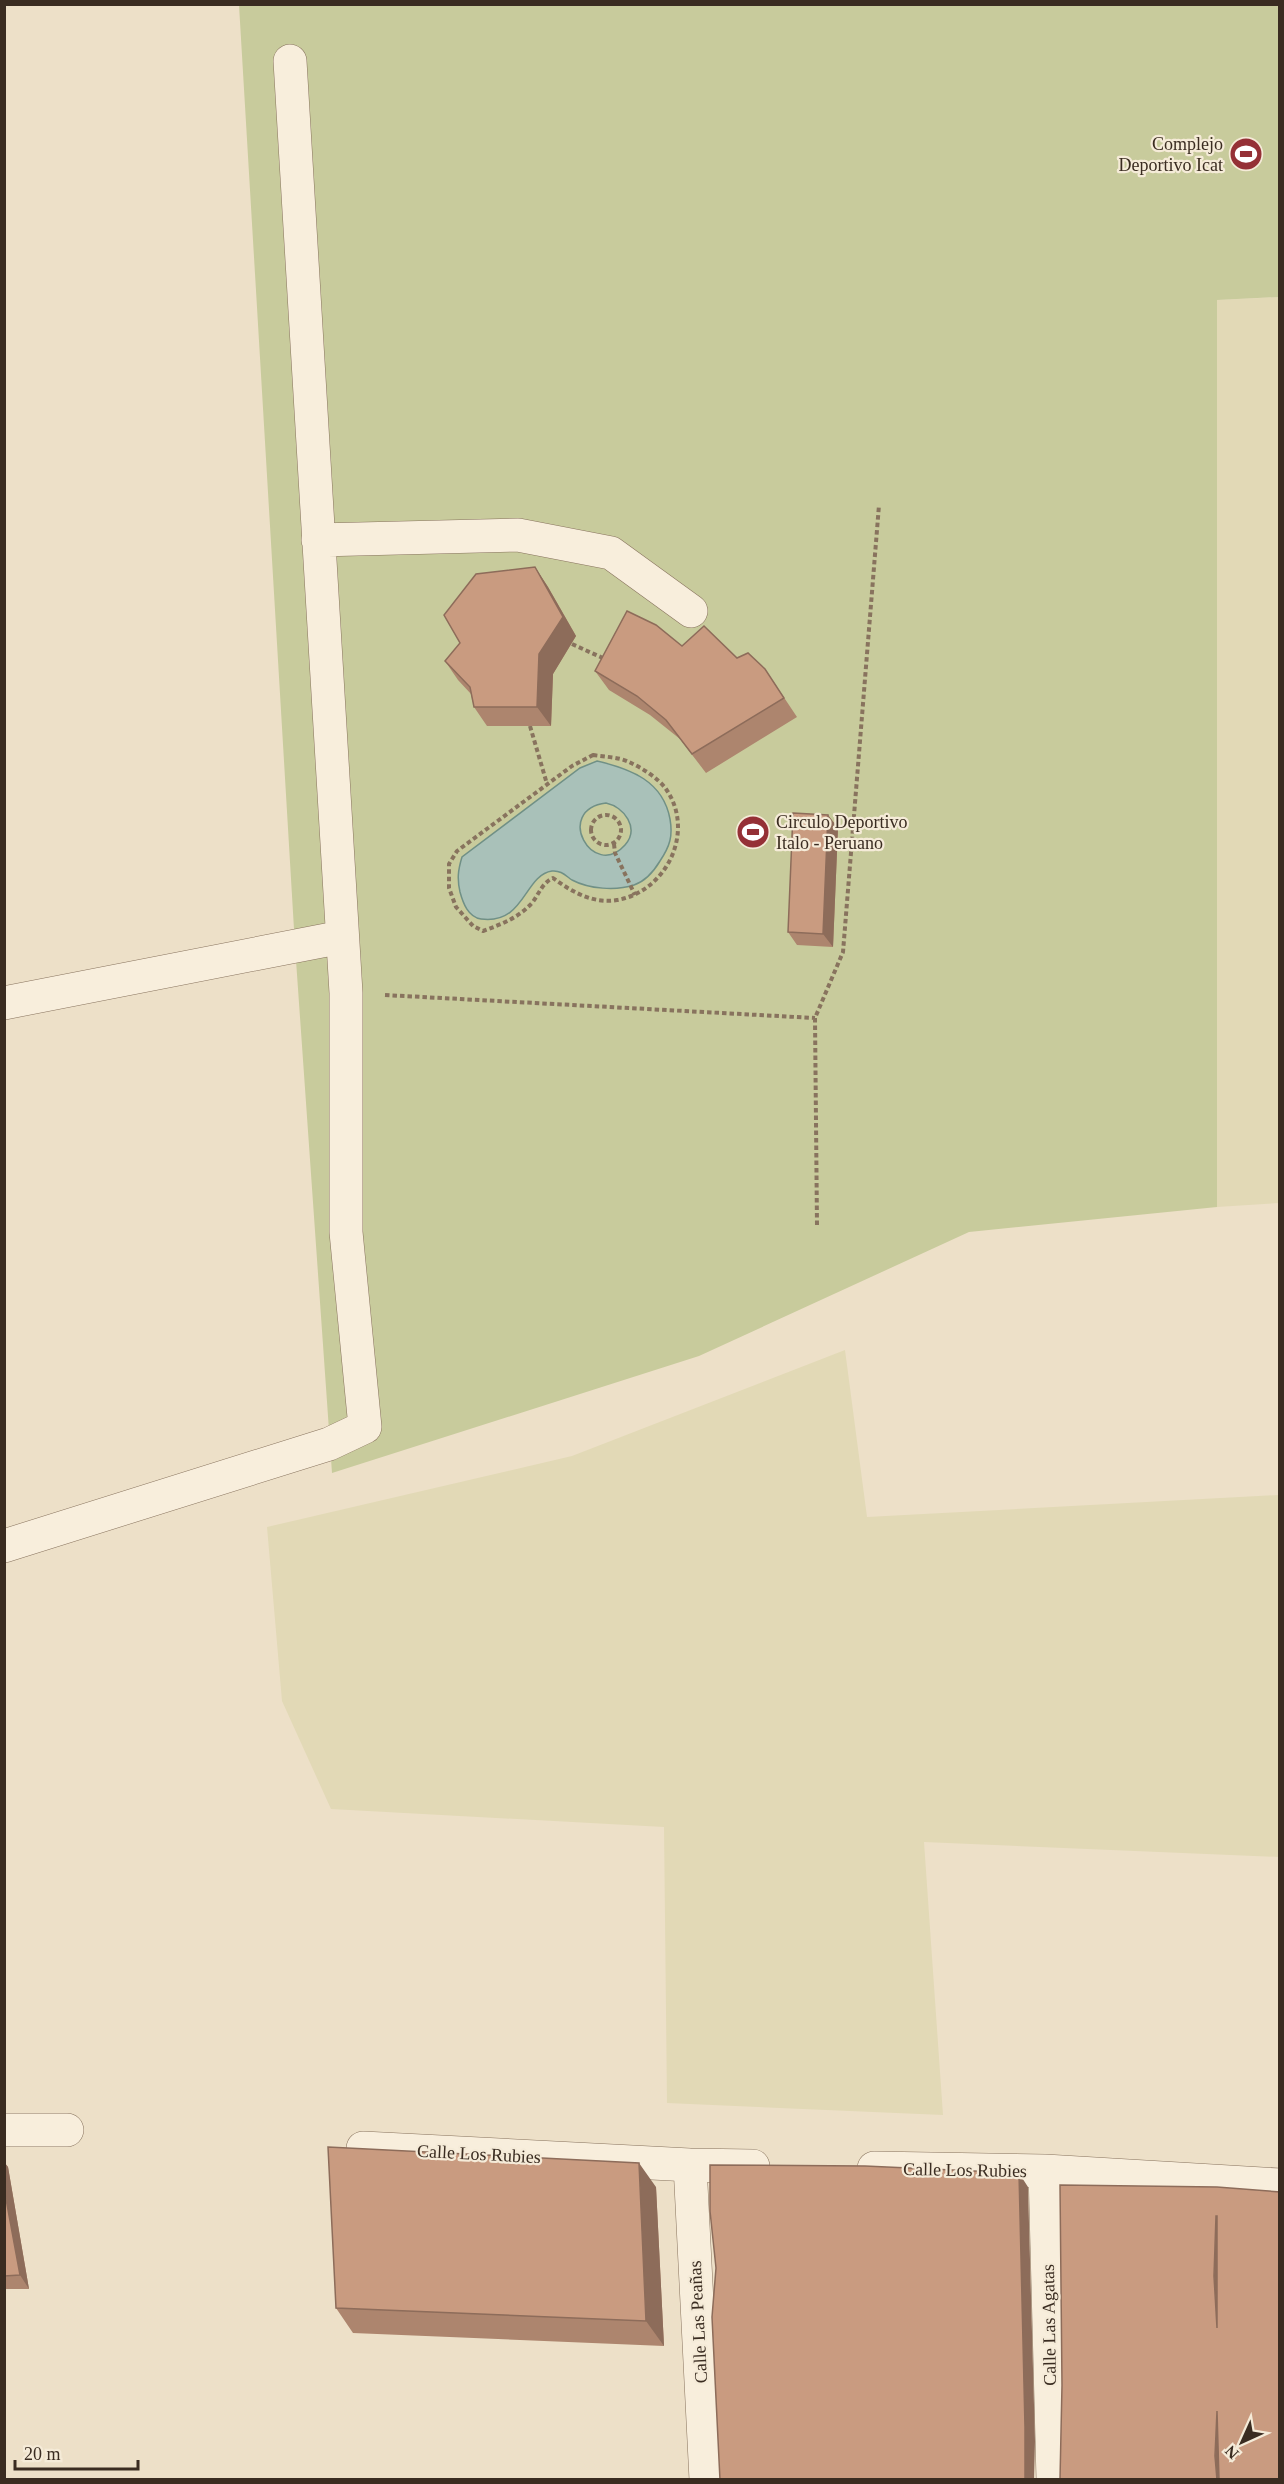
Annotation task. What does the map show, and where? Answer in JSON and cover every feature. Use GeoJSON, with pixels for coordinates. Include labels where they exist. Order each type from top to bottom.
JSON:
{"type":"FeatureCollection","features":[{"type":"Feature","properties":{"kind":"street"},"geometry":{"type":"LineString","coordinates":[[4,1546],[328,1444],[365,1427],[346,1232],[346,993],[290,61]]}},
{"type":"Feature","properties":{"kind":"street"},"geometry":{"type":"LineString","coordinates":[[318,540],[518,535],[530,537],[611,553],[691,611]]}},
{"type":"Feature","properties":{"kind":"street"},"geometry":{"type":"LineString","coordinates":[[4,1003],[342,937]]}},
{"type":"Feature","properties":{"kind":"street"},"geometry":{"type":"LineString","coordinates":[[4,2130],[67,2130]]}},
{"type":"Feature","properties":{"kind":"street","name":"Calle Los Rubies"},"geometry":{"type":"LineString","coordinates":[[363,2148],[690,2165],[784,2167]]}},
{"type":"Feature","properties":{"kind":"street","name":"Calle Las Peañas"},"geometry":{"type":"LineString","coordinates":[[690,2165],[706,2480]]}},
{"type":"Feature","properties":{"kind":"street","name":"Calle Los Rubies"},"geometry":{"type":"LineString","coordinates":[[844,2168],[1045,2171],[1280,2185]]}},
{"type":"Feature","properties":{"kind":"street","name":"Calle Las Agatas"},"geometry":{"type":"LineString","coordinates":[[1045,2171],[1053,2480]]}},
{"type":"Feature","properties":{"kind":"path"},"geometry":{"type":"LineString","coordinates":[[817,1225],[815,1018],[843,952],[879,505]]}},
{"type":"Feature","properties":{"kind":"path"},"geometry":{"type":"LineString","coordinates":[[572,644],[612,663]]}},
{"type":"Feature","properties":{"kind":"path"},"geometry":{"type":"LineString","coordinates":[[530,726],[547,784]]}},
{"type":"Feature","properties":{"kind":"path"},"geometry":{"type":"LineString","coordinates":[[593,755],[627,761],[653,776],[667,790],[677,817],[678,837],[672,856],[657,879],[635,895],[616,901],[596,900],[571,891],[553,878],[547,881],[532,903],[513,920],[483,931],[473,926],[456,907],[450,888],[449,864],[457,851],[547,784],[572,766],[593,755]]}},
{"type":"Feature","properties":{"kind":"path"},"geometry":{"type":"LineString","coordinates":[[603,815],[613,816],[620,823],[621,837],[614,844],[604,845],[592,836],[594,820],[603,815]]}},
{"type":"Feature","properties":{"kind":"path"},"geometry":{"type":"LineString","coordinates":[[614,844],[615,853],[635,895]]}},
{"type":"Feature","properties":{"kind":"path"},"geometry":{"type":"LineString","coordinates":[[346,993],[815,1018]]}},
{"type":"Feature","properties":{"kind":"shaded area"},"geometry":{"type":"Polygon","coordinates":[[[1280,297],[1279,1203],[1217,1207],[1217,300],[1280,297]]]}},
{"type":"Feature","properties":{"kind":"shaded area"},"geometry":{"type":"Polygon","coordinates":[[[845,1350],[867,1517],[1279,1495],[1279,1857],[924,1842],[943,2115],[667,2103],[664,1827],[331,1809],[282,1701],[267,1527],[572,1456],[845,1350]]]}},
{"type":"Feature","properties":{"kind":"green space","name":"Circulo Deportivo Italo - Peruano"},"geometry":{"type":"Polygon","coordinates":[[[239,5],[1279,5],[1279,297],[1217,300],[1217,1207],[969,1232],[699,1356],[332,1473],[295,946],[239,5]]]}},
{"type":"Feature","properties":{"kind":"water"},"geometry":{"type":"Polygon","coordinates":[[[597,761],[622,768],[644,779],[660,795],[670,819],[671,836],[655,868],[638,883],[627,887],[611,888],[586,885],[572,880],[561,872],[552,871],[543,874],[535,881],[507,915],[496,919],[476,918],[469,912],[461,896],[458,874],[462,857],[580,768],[597,761]],[[606,803],[590,808],[582,818],[580,829],[584,840],[591,849],[601,855],[613,854],[625,845],[631,832],[628,819],[613,805],[606,803]]]}},
{"type":"Feature","properties":{"kind":"building"},"geometry":{"type":"Polygon","coordinates":[[[535,567],[563,617],[539,654],[537,707],[474,707],[470,687],[445,661],[460,643],[444,615],[476,574],[535,567]]]}},
{"type":"Feature","properties":{"kind":"building"},"geometry":{"type":"Polygon","coordinates":[[[627,611],[656,625],[682,646],[704,626],[737,658],[748,653],[765,669],[784,698],[692,754],[666,720],[637,696],[595,671],[627,611]]]}},
{"type":"Feature","properties":{"kind":"building"},"geometry":{"type":"Polygon","coordinates":[[[793,813],[828,815],[823,934],[788,932],[793,813]]]}},
{"type":"Feature","properties":{"kind":"building"},"geometry":{"type":"Polygon","coordinates":[[[328,2147],[639,2163],[646,2321],[336,2308],[328,2147]]]}},
{"type":"Feature","properties":{"kind":"building"},"geometry":{"type":"Polygon","coordinates":[[[710,2165],[865,2166],[1019,2173],[1025,2480],[720,2480],[712,2317],[716,2268],[710,2211],[710,2165]]]}},
{"type":"Feature","properties":{"kind":"building"},"geometry":{"type":"Polygon","coordinates":[[[1060,2185],[1217,2187],[1280,2192],[1280,2480],[1219,2480],[1217,2411],[1215,2456],[1217,2480],[1060,2480],[1062,2385],[1060,2185]],[[1217,2216],[1214,2276],[1217,2328],[1217,2216]]]}},
{"type":"Feature","properties":{"kind":"building"},"geometry":{"type":"Polygon","coordinates":[[[4,2188],[20,2275],[4,2276],[4,2188]]]}},
{"type":"Feature","properties":{"kind":"place","name":"Complejo Deportivo Icat"},"geometry":{"type":"Point","coordinates":[1246,154]}},
{"type":"Feature","properties":{"kind":"place","name":"Circulo Deportivo Italo - Peruano"},"geometry":{"type":"Point","coordinates":[753,832]}}]}
